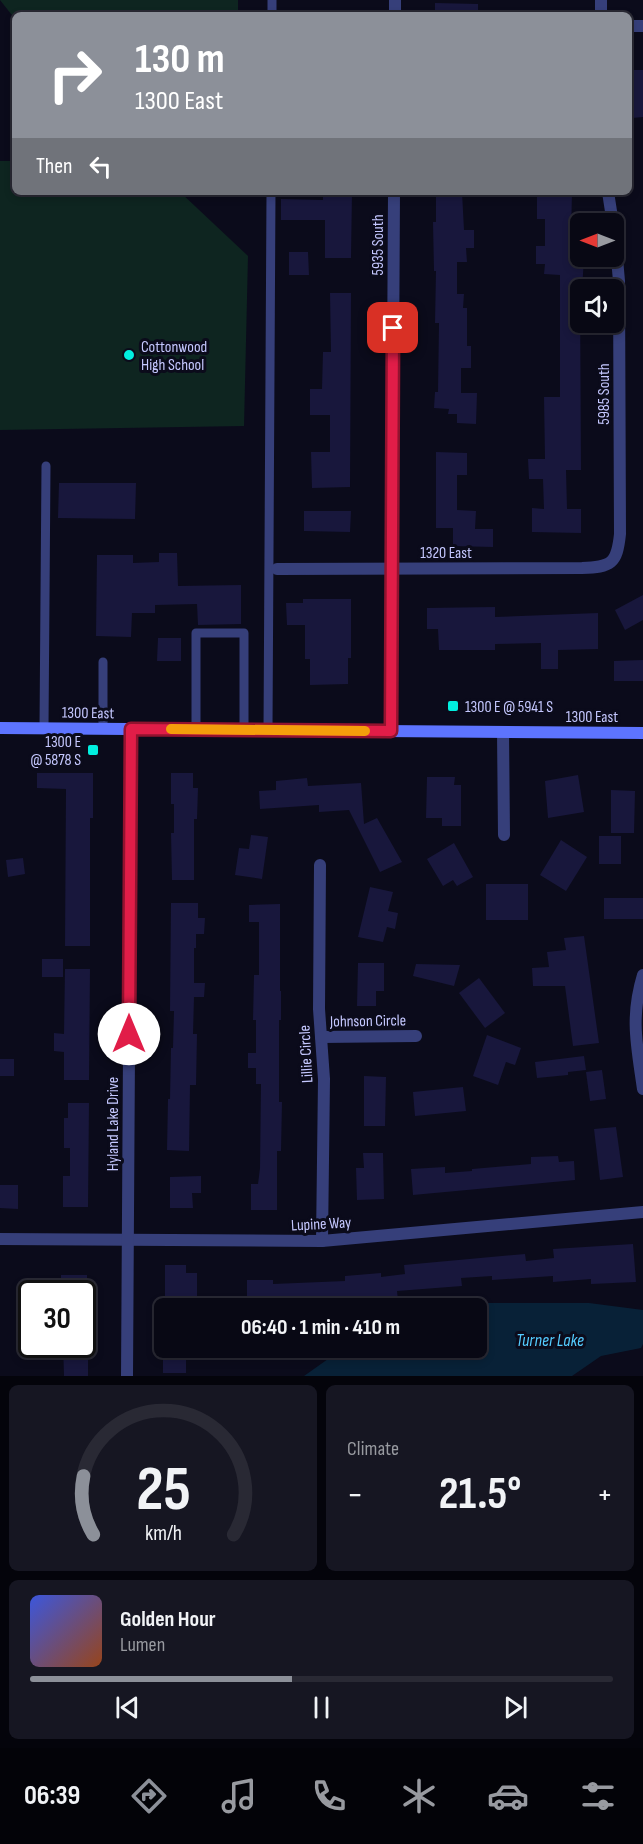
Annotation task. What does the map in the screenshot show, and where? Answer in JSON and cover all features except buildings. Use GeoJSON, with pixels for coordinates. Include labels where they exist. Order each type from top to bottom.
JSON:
{"type":"FeatureCollection","features":[{"type":"Feature","properties":{"kind":"main road","name":"1300 East"},"geometry":{"type":"LineString","coordinates":[[0,728],[643,733]]}},
{"type":"Feature","properties":{"kind":"street","name":"5935 South"},"geometry":{"type":"LineString","coordinates":[[391,731],[394,195]]}},
{"type":"Feature","properties":{"kind":"street","name":"5985 South"},"geometry":{"type":"LineString","coordinates":[[608,195],[611,213]]}},
{"type":"Feature","properties":{"kind":"street","name":"5985 South"},"geometry":{"type":"LineString","coordinates":[[613,562],[618,550],[620,534],[618,267]]}},
{"type":"Feature","properties":{"kind":"street","name":"1320 East"},"geometry":{"type":"LineString","coordinates":[[277,569],[582,568],[605,566],[613,562]]}},
{"type":"Feature","properties":{"kind":"street","name":"Hyland Lake Drive"},"geometry":{"type":"LineString","coordinates":[[127,1376],[131,729]]}},
{"type":"Feature","properties":{"kind":"street"},"geometry":{"type":"LineString","coordinates":[[503,732],[504,836]]}},
{"type":"Feature","properties":{"kind":"street","name":"Lillie Circle"},"geometry":{"type":"LineString","coordinates":[[320,865],[319,1009],[324,1078],[322,1241]]}},
{"type":"Feature","properties":{"kind":"street"},"geometry":{"type":"LineString","coordinates":[[643,975],[636,997],[634,1027],[643,1089]]}},
{"type":"Feature","properties":{"kind":"street","name":"Johnson Circle"},"geometry":{"type":"LineString","coordinates":[[321,1037],[416,1036]]}},
{"type":"Feature","properties":{"kind":"street","name":"Lupine Way"},"geometry":{"type":"LineString","coordinates":[[0,1239],[322,1241],[643,1212]]}},
{"type":"Feature","properties":{"kind":"lane"},"geometry":{"type":"LineString","coordinates":[[268,730],[271,195]]}},
{"type":"Feature","properties":{"kind":"lane"},"geometry":{"type":"LineString","coordinates":[[44,728],[46,466]]}},
{"type":"Feature","properties":{"kind":"lane"},"geometry":{"type":"LineString","coordinates":[[196,730],[196,633],[244,633],[244,730]]}},
{"type":"Feature","properties":{"kind":"lane"},"geometry":{"type":"LineString","coordinates":[[102,662],[102,729]]}},
{"type":"Feature","properties":{"kind":"green space"},"geometry":{"type":"Polygon","coordinates":[[[0,0],[238,0],[238,12],[12,12],[12,15],[0,0]]]}},
{"type":"Feature","properties":{"kind":"green space"},"geometry":{"type":"Polygon","coordinates":[[[0,161],[12,161],[12,195],[183,195],[248,256],[244,426],[0,430],[0,161]]]}},
{"type":"Feature","properties":{"kind":"water","name":"Turner Lake"},"geometry":{"type":"Polygon","coordinates":[[[487,1303],[589,1303],[643,1310],[641,1348],[601,1356],[572,1376],[304,1376],[329,1358],[487,1358],[487,1303]]]}},
{"type":"Feature","properties":{"kind":"slow traffic"},"geometry":{"type":"LineString","coordinates":[[171,729],[365,731]]}},
{"type":"Feature","properties":{"kind":"place","name":"Cottonwood High School"},"geometry":{"type":"Point","coordinates":[129,355]}},
{"type":"Feature","properties":{"kind":"place","name":"1300 E @ 5941 S"},"geometry":{"type":"Point","coordinates":[453,706]}},
{"type":"Feature","properties":{"kind":"place","name":"1300 E @ 5878 S"},"geometry":{"type":"Point","coordinates":[93,750]}},
{"type":"Feature","properties":{"kind":"route"},"geometry":{"type":"LineString","coordinates":[[129,1034],[131,729],[391,731],[393,328]]}}]}
